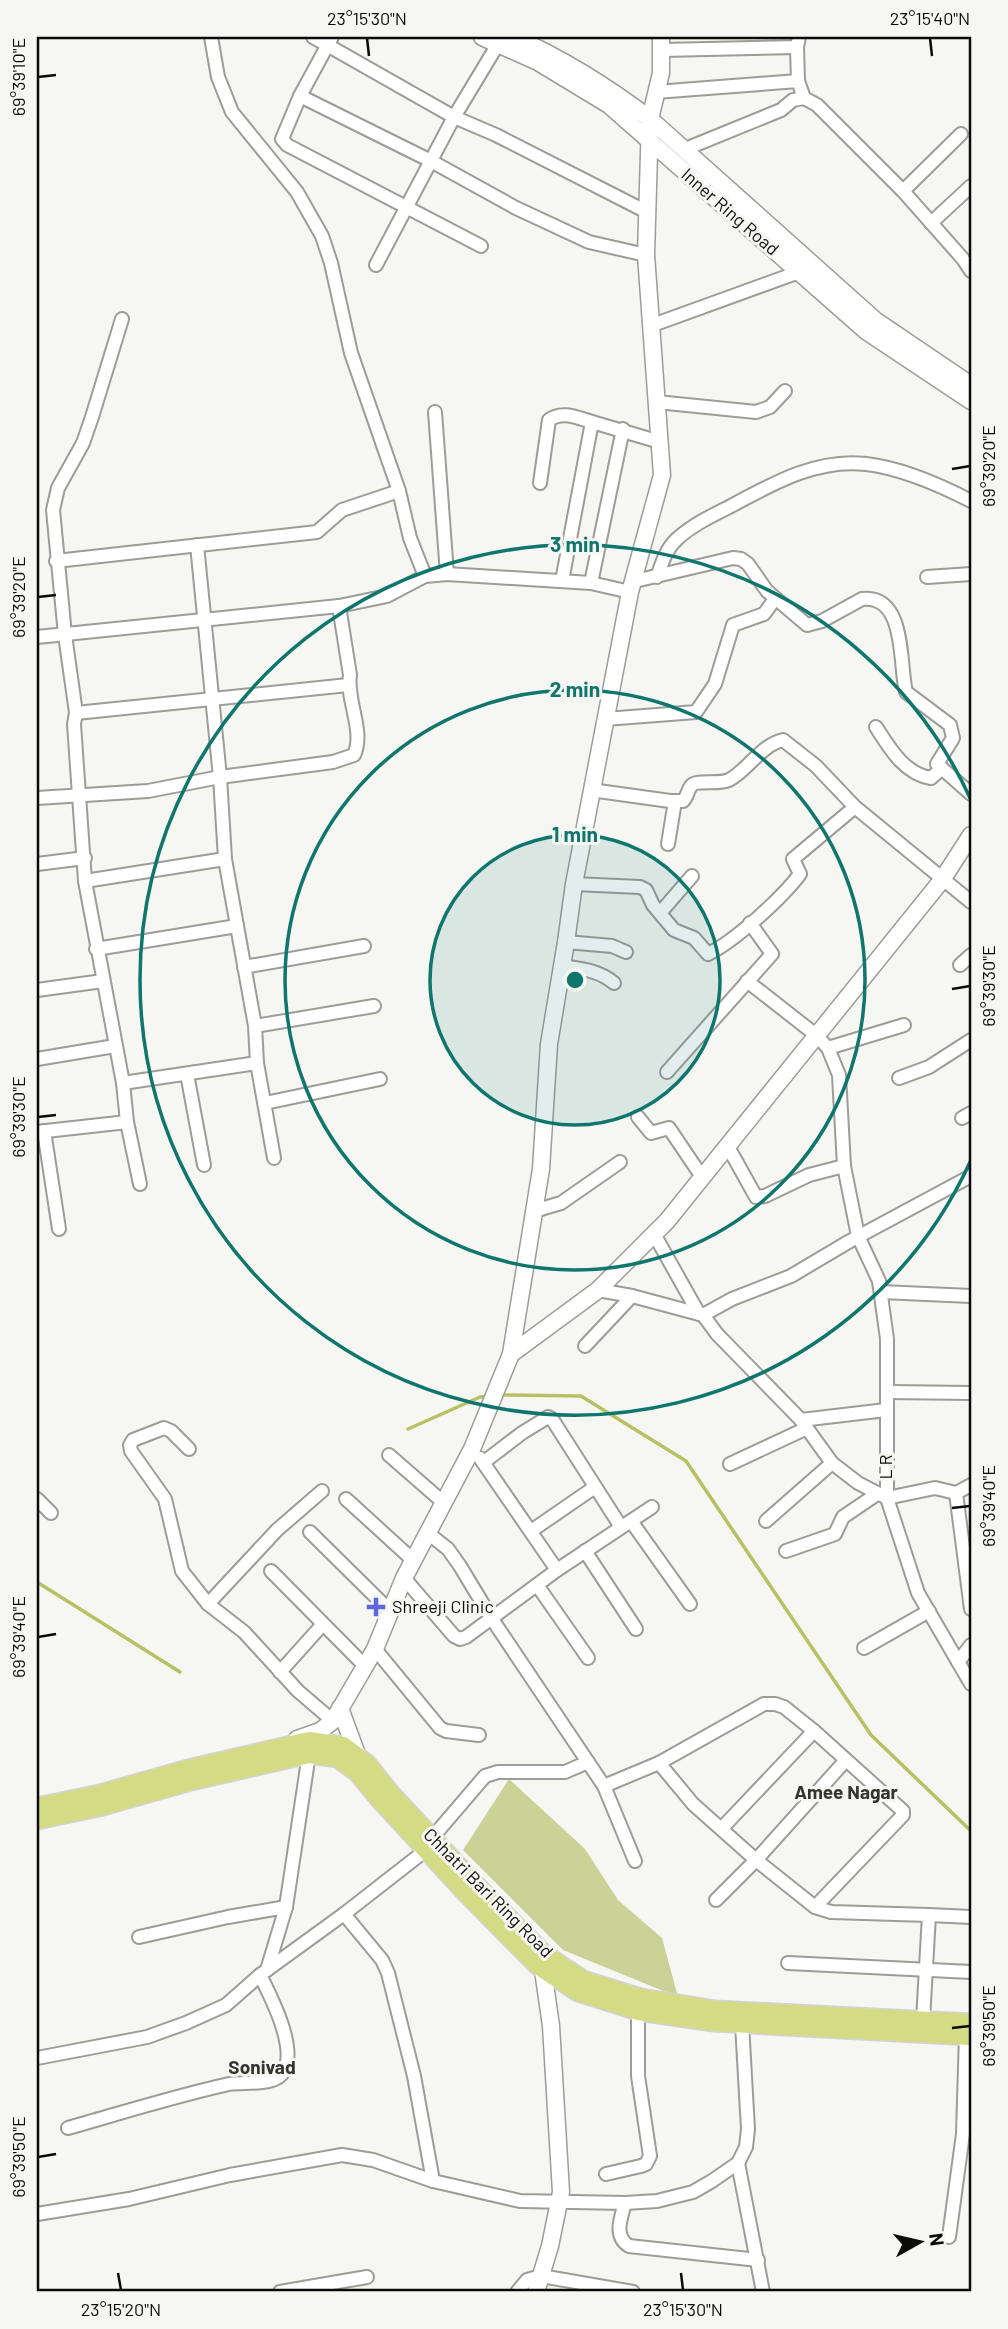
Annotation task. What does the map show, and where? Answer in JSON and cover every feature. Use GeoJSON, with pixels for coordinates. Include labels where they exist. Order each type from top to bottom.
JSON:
{"type":"FeatureCollection","features":[{"type":"Feature","properties":{"kind":"main road","name":"Chhatri Bari Ring Road"},"geometry":{"type":"LineString","coordinates":[[37,1807],[100,1794],[188,1769],[309,1741],[343,1746],[367,1764],[429,1844]]}},
{"type":"Feature","properties":{"kind":"main road","name":"Chhatri Bari Ring Road"},"geometry":{"type":"LineString","coordinates":[[37,1820],[309,1754],[338,1758],[358,1773],[543,1962],[578,1992],[638,2011],[714,2022],[970,2031]]}},
{"type":"Feature","properties":{"kind":"main road","name":"Chhatri Bari Ring Road"},"geometry":{"type":"LineString","coordinates":[[543,1962],[583,1980],[641,1998],[715,2010],[923,2020],[970,2031]]}},
{"type":"Feature","properties":{"kind":"street"},"geometry":{"type":"LineString","coordinates":[[211,37],[218,77],[232,112],[297,192],[322,236],[331,263],[351,353],[399,491],[410,538],[425,576]]}},
{"type":"Feature","properties":{"kind":"street"},"geometry":{"type":"LineString","coordinates":[[313,37],[330,41],[454,117],[496,135],[648,212]]}},
{"type":"Feature","properties":{"kind":"street","name":"Inner Ring Road"},"geometry":{"type":"LineString","coordinates":[[482,37],[538,62],[608,105],[866,331],[971,401]]}},
{"type":"Feature","properties":{"kind":"street","name":"Inner Ring Road"},"geometry":{"type":"LineString","coordinates":[[514,37],[544,50],[650,119],[874,320],[971,384]]}},
{"type":"Feature","properties":{"kind":"street"},"geometry":{"type":"LineString","coordinates":[[330,41],[300,96],[282,139],[287,145],[481,246]]}},
{"type":"Feature","properties":{"kind":"street"},"geometry":{"type":"LineString","coordinates":[[265,1751],[320,1731],[337,1715],[375,1649],[404,1578],[472,1449],[511,1354],[541,1169],[549,1044],[574,884],[632,586],[662,475],[646,255],[650,119],[661,73],[662,43],[798,42],[798,81],[804,98]]}},
{"type":"Feature","properties":{"kind":"street"},"geometry":{"type":"LineString","coordinates":[[376,265],[454,117],[498,44]]}},
{"type":"Feature","properties":{"kind":"street"},"geometry":{"type":"LineString","coordinates":[[656,92],[798,81]]}},
{"type":"Feature","properties":{"kind":"street"},"geometry":{"type":"LineString","coordinates":[[300,96],[431,161],[516,208],[589,242],[646,255]]}},
{"type":"Feature","properties":{"kind":"street"},"geometry":{"type":"LineString","coordinates":[[683,150],[781,110],[793,100],[804,98],[817,105],[931,223],[967,255],[971,271]]}},
{"type":"Feature","properties":{"kind":"street"},"geometry":{"type":"LineString","coordinates":[[903,191],[961,134]]}},
{"type":"Feature","properties":{"kind":"street"},"geometry":{"type":"LineString","coordinates":[[931,223],[971,186]]}},
{"type":"Feature","properties":{"kind":"street"},"geometry":{"type":"LineString","coordinates":[[650,326],[799,272]]}},
{"type":"Feature","properties":{"kind":"street"},"geometry":{"type":"LineString","coordinates":[[122,319],[83,443],[58,488],[53,510],[65,635],[76,713],[74,724],[85,881],[139,1184]]}},
{"type":"Feature","properties":{"kind":"street"},"geometry":{"type":"LineString","coordinates":[[657,402],[756,412],[770,407],[785,391]]}},
{"type":"Feature","properties":{"kind":"street"},"geometry":{"type":"LineString","coordinates":[[435,412],[447,574]]}},
{"type":"Feature","properties":{"kind":"street"},"geometry":{"type":"LineString","coordinates":[[540,483],[550,420],[556,415],[565,414],[623,429],[660,442]]}},
{"type":"Feature","properties":{"kind":"street"},"geometry":{"type":"LineString","coordinates":[[562,581],[592,422]]}},
{"type":"Feature","properties":{"kind":"street"},"geometry":{"type":"LineString","coordinates":[[591,583],[623,429]]}},
{"type":"Feature","properties":{"kind":"street"},"geometry":{"type":"LineString","coordinates":[[657,577],[666,553],[677,539],[704,520],[783,478],[835,463],[864,463],[893,468],[971,501]]}},
{"type":"Feature","properties":{"kind":"street"},"geometry":{"type":"LineString","coordinates":[[57,561],[317,532],[342,510],[399,491]]}},
{"type":"Feature","properties":{"kind":"street"},"geometry":{"type":"LineString","coordinates":[[197,545],[220,777],[225,859],[255,1027],[257,1062],[274,1158]]}},
{"type":"Feature","properties":{"kind":"street"},"geometry":{"type":"LineString","coordinates":[[37,637],[339,606],[387,596],[425,576],[447,574],[632,586],[733,558],[741,559],[748,564],[767,591],[807,625],[829,618],[862,599],[869,598],[886,608],[895,622],[901,642],[906,692],[950,726],[953,737],[937,764],[971,794]]}},
{"type":"Feature","properties":{"kind":"street"},"geometry":{"type":"LineString","coordinates":[[927,577],[971,574]]}},
{"type":"Feature","properties":{"kind":"street"},"geometry":{"type":"LineString","coordinates":[[606,719],[696,712],[715,684],[733,625],[764,614],[775,598]]}},
{"type":"Feature","properties":{"kind":"street"},"geometry":{"type":"LineString","coordinates":[[37,798],[148,791],[220,777],[333,762],[354,755],[357,736],[339,606]]}},
{"type":"Feature","properties":{"kind":"street"},"geometry":{"type":"LineString","coordinates":[[76,713],[348,685]]}},
{"type":"Feature","properties":{"kind":"street"},"geometry":{"type":"LineString","coordinates":[[876,727],[897,758],[923,777],[931,778],[941,769]]}},
{"type":"Feature","properties":{"kind":"street"},"geometry":{"type":"LineString","coordinates":[[592,790],[675,801],[687,798],[691,786],[696,783],[718,784],[731,779],[764,751],[783,740],[816,766],[855,807],[971,902]]}},
{"type":"Feature","properties":{"kind":"street"},"geometry":{"type":"LineString","coordinates":[[668,844],[675,801]]}},
{"type":"Feature","properties":{"kind":"street"},"geometry":{"type":"LineString","coordinates":[[574,884],[640,887],[646,890],[674,930],[694,938],[708,954],[788,890],[800,874],[793,859],[855,807]]}},
{"type":"Feature","properties":{"kind":"street"},"geometry":{"type":"LineString","coordinates":[[511,1354],[598,1290],[654,1234],[942,880],[971,835]]}},
{"type":"Feature","properties":{"kind":"street"},"geometry":{"type":"LineString","coordinates":[[37,864],[85,858]]}},
{"type":"Feature","properties":{"kind":"street"},"geometry":{"type":"LineString","coordinates":[[85,881],[225,859]]}},
{"type":"Feature","properties":{"kind":"street"},"geometry":{"type":"LineString","coordinates":[[660,913],[692,876]]}},
{"type":"Feature","properties":{"kind":"street"},"geometry":{"type":"LineString","coordinates":[[667,1072],[772,954],[750,923]]}},
{"type":"Feature","properties":{"kind":"street"},"geometry":{"type":"LineString","coordinates":[[96,949],[237,926]]}},
{"type":"Feature","properties":{"kind":"street"},"geometry":{"type":"LineString","coordinates":[[566,942],[612,946],[625,952]]}},
{"type":"Feature","properties":{"kind":"street"},"geometry":{"type":"LineString","coordinates":[[244,967],[364,946]]}},
{"type":"Feature","properties":{"kind":"street"},"geometry":{"type":"LineString","coordinates":[[960,965],[971,955]]}},
{"type":"Feature","properties":{"kind":"street"},"geometry":{"type":"LineString","coordinates":[[561,966],[597,972],[614,983]]}},
{"type":"Feature","properties":{"kind":"street"},"geometry":{"type":"LineString","coordinates":[[37,990],[103,981]]}},
{"type":"Feature","properties":{"kind":"street","name":"L R"},"geometry":{"type":"LineString","coordinates":[[747,981],[816,1035],[828,1048],[839,1075],[844,1166],[859,1236],[879,1281],[887,1339],[882,1496],[914,1580],[971,1684]]}},
{"type":"Feature","properties":{"kind":"street"},"geometry":{"type":"LineString","coordinates":[[255,1027],[374,1006]]}},
{"type":"Feature","properties":{"kind":"street"},"geometry":{"type":"LineString","coordinates":[[828,1048],[904,1025]]}},
{"type":"Feature","properties":{"kind":"street"},"geometry":{"type":"LineString","coordinates":[[899,1078],[929,1067],[971,1040]]}},
{"type":"Feature","properties":{"kind":"street"},"geometry":{"type":"LineString","coordinates":[[37,1059],[115,1046]]}},
{"type":"Feature","properties":{"kind":"street"},"geometry":{"type":"LineString","coordinates":[[123,1083],[257,1062]]}},
{"type":"Feature","properties":{"kind":"street"},"geometry":{"type":"LineString","coordinates":[[187,1074],[204,1165]]}},
{"type":"Feature","properties":{"kind":"street"},"geometry":{"type":"LineString","coordinates":[[265,1103],[380,1079]]}},
{"type":"Feature","properties":{"kind":"street"},"geometry":{"type":"LineString","coordinates":[[638,1117],[651,1133],[669,1128],[702,1177]]}},
{"type":"Feature","properties":{"kind":"street"},"geometry":{"type":"LineString","coordinates":[[59,1229],[40,1131],[127,1122]]}},
{"type":"Feature","properties":{"kind":"street"},"geometry":{"type":"LineString","coordinates":[[727,1145],[756,1197],[765,1196],[809,1175],[844,1166]]}},
{"type":"Feature","properties":{"kind":"street"},"geometry":{"type":"LineString","coordinates":[[534,1211],[561,1203],[620,1162]]}},
{"type":"Feature","properties":{"kind":"street"},"geometry":{"type":"LineString","coordinates":[[598,1290],[701,1314],[791,1276],[971,1176]]}},
{"type":"Feature","properties":{"kind":"street"},"geometry":{"type":"LineString","coordinates":[[654,1234],[701,1314],[717,1334],[804,1424],[832,1463],[858,1483],[882,1496]]}},
{"type":"Feature","properties":{"kind":"street"},"geometry":{"type":"LineString","coordinates":[[881,1292],[971,1296]]}},
{"type":"Feature","properties":{"kind":"street"},"geometry":{"type":"LineString","coordinates":[[585,1346],[632,1296]]}},
{"type":"Feature","properties":{"kind":"street"},"geometry":{"type":"LineString","coordinates":[[887,1392],[971,1393]]}},
{"type":"Feature","properties":{"kind":"street"},"geometry":{"type":"LineString","coordinates":[[730,1464],[804,1424],[886,1410]]}},
{"type":"Feature","properties":{"kind":"street"},"geometry":{"type":"LineString","coordinates":[[484,1462],[543,1418],[552,1419],[595,1487],[690,1604]]}},
{"type":"Feature","properties":{"kind":"street"},"geometry":{"type":"LineString","coordinates":[[188,1449],[172,1431],[164,1428],[133,1440],[130,1445],[131,1451],[165,1499],[182,1571],[208,1604],[244,1632],[280,1672],[337,1715],[358,1757]]}},
{"type":"Feature","properties":{"kind":"street"},"geometry":{"type":"LineString","coordinates":[[472,1449],[484,1462],[557,1570]]}},
{"type":"Feature","properties":{"kind":"street"},"geometry":{"type":"LineString","coordinates":[[389,1455],[444,1503]]}},
{"type":"Feature","properties":{"kind":"street"},"geometry":{"type":"LineString","coordinates":[[766,1521],[832,1463]]}},
{"type":"Feature","properties":{"kind":"street"},"geometry":{"type":"LineString","coordinates":[[786,1551],[835,1534],[843,1517],[882,1496],[935,1488],[956,1493],[971,1485]]}},
{"type":"Feature","properties":{"kind":"street"},"geometry":{"type":"LineString","coordinates":[[531,1531],[595,1487]]}},
{"type":"Feature","properties":{"kind":"street"},"geometry":{"type":"LineString","coordinates":[[208,1604],[277,1530],[322,1490]]}},
{"type":"Feature","properties":{"kind":"street"},"geometry":{"type":"LineString","coordinates":[[956,1493],[968,1554],[971,1609]]}},
{"type":"Feature","properties":{"kind":"street"},"geometry":{"type":"LineString","coordinates":[[37,1499],[51,1513]]}},
{"type":"Feature","properties":{"kind":"street"},"geometry":{"type":"LineString","coordinates":[[346,1499],[414,1562]]}},
{"type":"Feature","properties":{"kind":"street"},"geometry":{"type":"LineString","coordinates":[[404,1578],[454,1636],[460,1639],[652,1507]]}},
{"type":"Feature","properties":{"kind":"street"},"geometry":{"type":"LineString","coordinates":[[310,1532],[390,1611]]}},
{"type":"Feature","properties":{"kind":"street"},"geometry":{"type":"LineString","coordinates":[[429,1534],[448,1549],[604,1786],[635,1861]]}},
{"type":"Feature","properties":{"kind":"street"},"geometry":{"type":"LineString","coordinates":[[585,1551],[636,1629]]}},
{"type":"Feature","properties":{"kind":"street"},"geometry":{"type":"LineString","coordinates":[[271,1570],[365,1667]]}},
{"type":"Feature","properties":{"kind":"street"},"geometry":{"type":"LineString","coordinates":[[537,1585],[588,1658]]}},
{"type":"Feature","properties":{"kind":"street"},"geometry":{"type":"LineString","coordinates":[[864,1647],[929,1611]]}},
{"type":"Feature","properties":{"kind":"street"},"geometry":{"type":"LineString","coordinates":[[280,1672],[323,1624]]}},
{"type":"Feature","properties":{"kind":"street"},"geometry":{"type":"LineString","coordinates":[[958,1662],[971,1645]]}},
{"type":"Feature","properties":{"kind":"street"},"geometry":{"type":"LineString","coordinates":[[375,1649],[440,1728],[479,1735]]}},
{"type":"Feature","properties":{"kind":"street"},"geometry":{"type":"LineString","coordinates":[[604,1786],[659,1763],[764,1704],[784,1707],[902,1807],[903,1815],[816,1907]]}},
{"type":"Feature","properties":{"kind":"street"},"geometry":{"type":"LineString","coordinates":[[722,1828],[814,1731]]}},
{"type":"Feature","properties":{"kind":"street"},"geometry":{"type":"LineString","coordinates":[[68,2128],[230,2084],[281,2077],[286,2069],[287,2049],[264,1972],[286,1907],[309,1754]]}},
{"type":"Feature","properties":{"kind":"street"},"geometry":{"type":"LineString","coordinates":[[716,1900],[846,1760]]}},
{"type":"Feature","properties":{"kind":"street"},"geometry":{"type":"LineString","coordinates":[[37,2058],[147,2037],[226,2005],[264,1972],[344,1914],[429,1844],[485,1776],[498,1772],[565,1772],[588,1762]]}},
{"type":"Feature","properties":{"kind":"street"},"geometry":{"type":"LineString","coordinates":[[659,1763],[693,1804],[756,1860],[816,1907],[831,1912],[971,1917]]}},
{"type":"Feature","properties":{"kind":"street"},"geometry":{"type":"LineString","coordinates":[[139,1937],[286,1907]]}},
{"type":"Feature","properties":{"kind":"street"},"geometry":{"type":"LineString","coordinates":[[344,1914],[382,1960],[388,1973],[414,2076],[433,2181]]}},
{"type":"Feature","properties":{"kind":"street"},"geometry":{"type":"LineString","coordinates":[[923,2020],[929,1915]]}},
{"type":"Feature","properties":{"kind":"street"},"geometry":{"type":"LineString","coordinates":[[536,2292],[560,2201],[551,2026],[543,1962]]}},
{"type":"Feature","properties":{"kind":"street"},"geometry":{"type":"LineString","coordinates":[[788,1963],[971,1972]]}},
{"type":"Feature","properties":{"kind":"street"},"geometry":{"type":"LineString","coordinates":[[606,2174],[646,2164],[650,2156],[638,2077],[638,2011]]}},
{"type":"Feature","properties":{"kind":"street"},"geometry":{"type":"LineString","coordinates":[[37,2214],[129,2199],[230,2175],[342,2155],[373,2160],[433,2181],[520,2201],[625,2203],[657,2201],[693,2192],[738,2163],[746,2147],[748,2129],[742,2024]]}},
{"type":"Feature","properties":{"kind":"street"},"geometry":{"type":"LineString","coordinates":[[949,2237],[963,2134],[970,2031]]}},
{"type":"Feature","properties":{"kind":"street"},"geometry":{"type":"LineString","coordinates":[[738,2163],[764,2292]]}},
{"type":"Feature","properties":{"kind":"street"},"geometry":{"type":"LineString","coordinates":[[625,2203],[619,2232],[629,2246],[758,2260]]}},
{"type":"Feature","properties":{"kind":"street"},"geometry":{"type":"LineString","coordinates":[[517,2292],[527,2280],[541,2276],[634,2292]]}},
{"type":"Feature","properties":{"kind":"street"},"geometry":{"type":"LineString","coordinates":[[280,2292],[367,2277]]}},
{"type":"Feature","properties":{"kind":"green space"},"geometry":{"type":"Polygon","coordinates":[[[509,1779],[585,1849],[618,1900],[662,1938],[678,1997],[563,1950],[463,1850],[509,1779]]]}},
{"type":"Feature","properties":{"kind":"waterway"},"geometry":{"type":"LineString","coordinates":[[501,1395],[581,1396],[686,1461],[871,1735],[971,1831]]}},
{"type":"Feature","properties":{"kind":"waterway"},"geometry":{"type":"LineString","coordinates":[[408,1429],[480,1397],[490,1396]]}},
{"type":"Feature","properties":{"kind":"waterway"},"geometry":{"type":"LineString","coordinates":[[37,1582],[180,1672]]}},
{"type":"Feature","properties":{"kind":"place","name":"Shreeji Clinic"},"geometry":{"type":"Point","coordinates":[376,1607]}},
{"type":"Feature","properties":{"kind":"district","name":"Amee Nagar"},"geometry":{"type":"Point","coordinates":[846,1792]}},
{"type":"Feature","properties":{"kind":"district","name":"Sonivad"},"geometry":{"type":"Point","coordinates":[262,2067]}}]}
